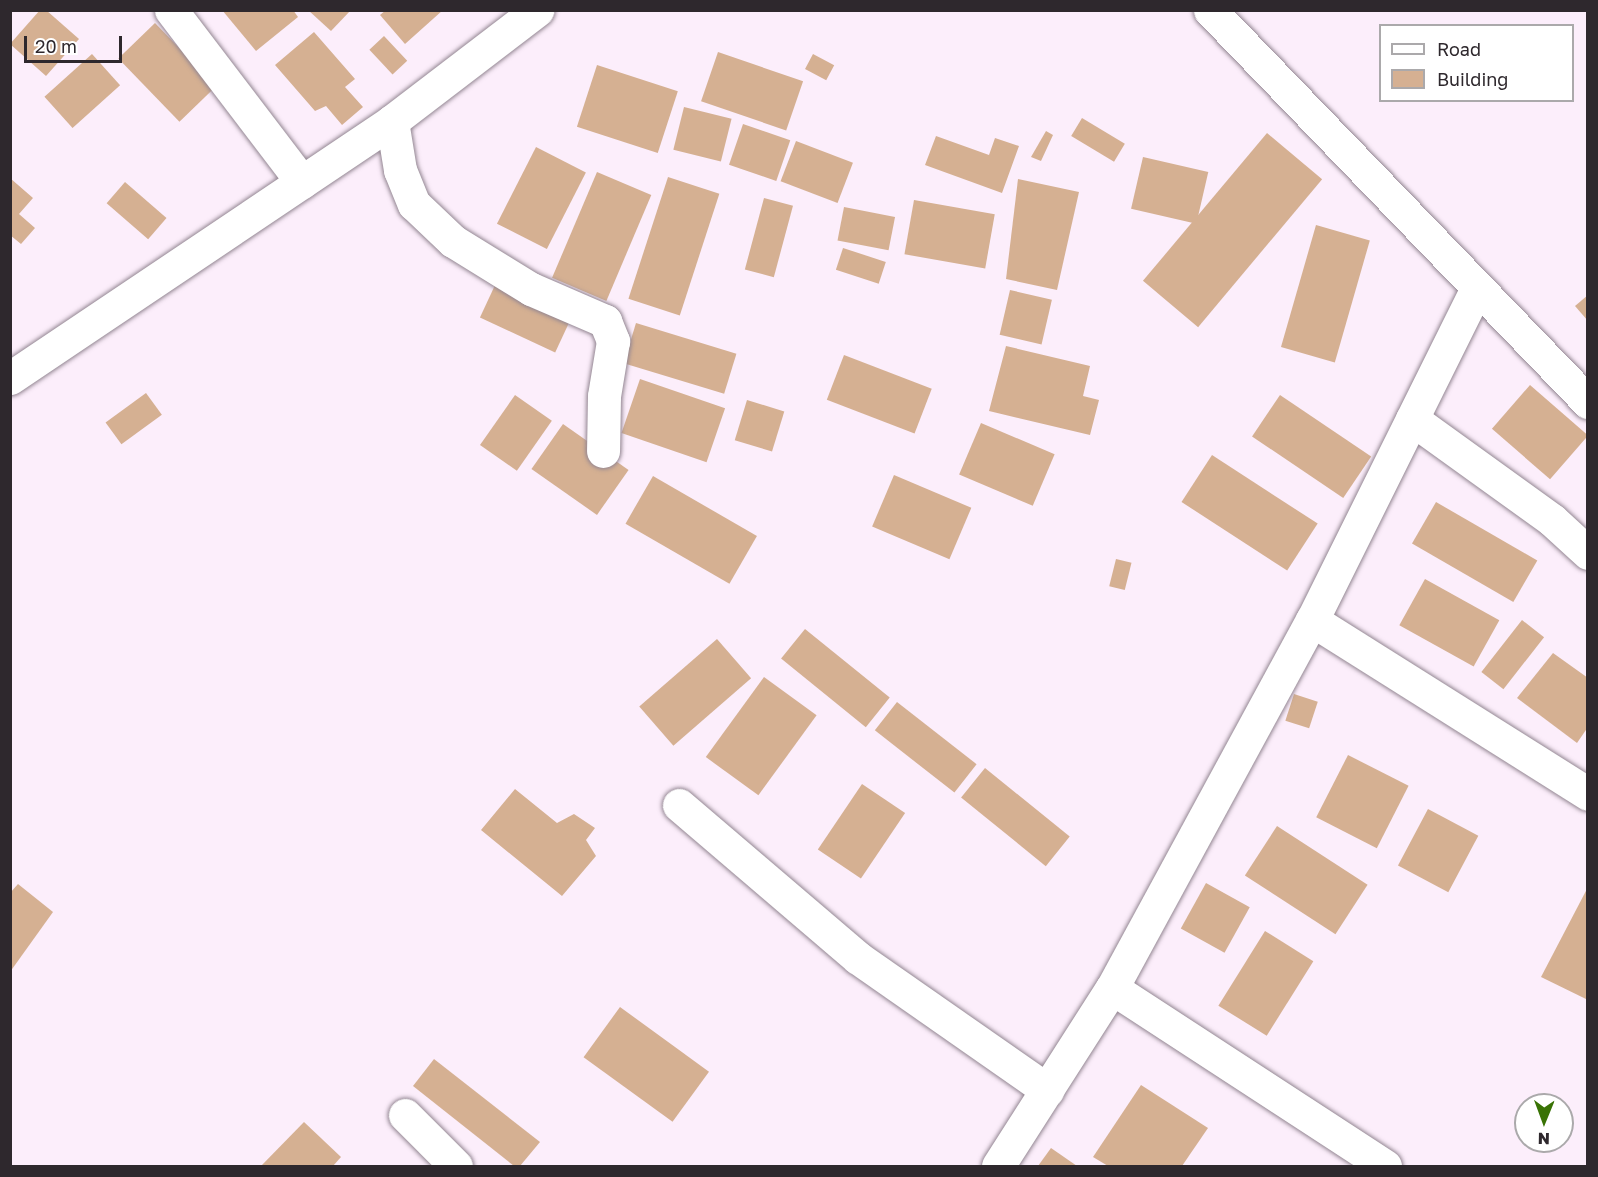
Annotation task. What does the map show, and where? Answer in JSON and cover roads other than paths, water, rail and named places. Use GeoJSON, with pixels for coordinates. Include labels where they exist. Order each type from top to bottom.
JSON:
{"type":"FeatureCollection","features":[{"type":"Feature","properties":{"kind":"street"},"geometry":{"type":"LineString","coordinates":[[171,10],[302,182]]}},
{"type":"Feature","properties":{"kind":"street"},"geometry":{"type":"LineString","coordinates":[[10,378],[392,121],[537,10]]}},
{"type":"Feature","properties":{"kind":"street"},"geometry":{"type":"LineString","coordinates":[[1210,10],[1476,290],[1587,402]]}},
{"type":"Feature","properties":{"kind":"street"},"geometry":{"type":"LineString","coordinates":[[392,121],[400,170],[414,204],[453,241],[531,289],[605,321],[613,342],[604,396],[603,451]]}},
{"type":"Feature","properties":{"kind":"street"},"geometry":{"type":"LineString","coordinates":[[998,1167],[1112,988],[1312,620],[1476,290]]}},
{"type":"Feature","properties":{"kind":"street"},"geometry":{"type":"LineString","coordinates":[[1412,419],[1552,520],[1587,553]]}},
{"type":"Feature","properties":{"kind":"street"},"geometry":{"type":"LineString","coordinates":[[1312,620],[1587,794]]}},
{"type":"Feature","properties":{"kind":"street"},"geometry":{"type":"LineString","coordinates":[[679,806],[858,958],[1047,1090]]}},
{"type":"Feature","properties":{"kind":"street"},"geometry":{"type":"LineString","coordinates":[[1112,988],[1385,1167]]}},
{"type":"Feature","properties":{"kind":"street"},"geometry":{"type":"LineString","coordinates":[[405,1115],[456,1167]]}}]}
